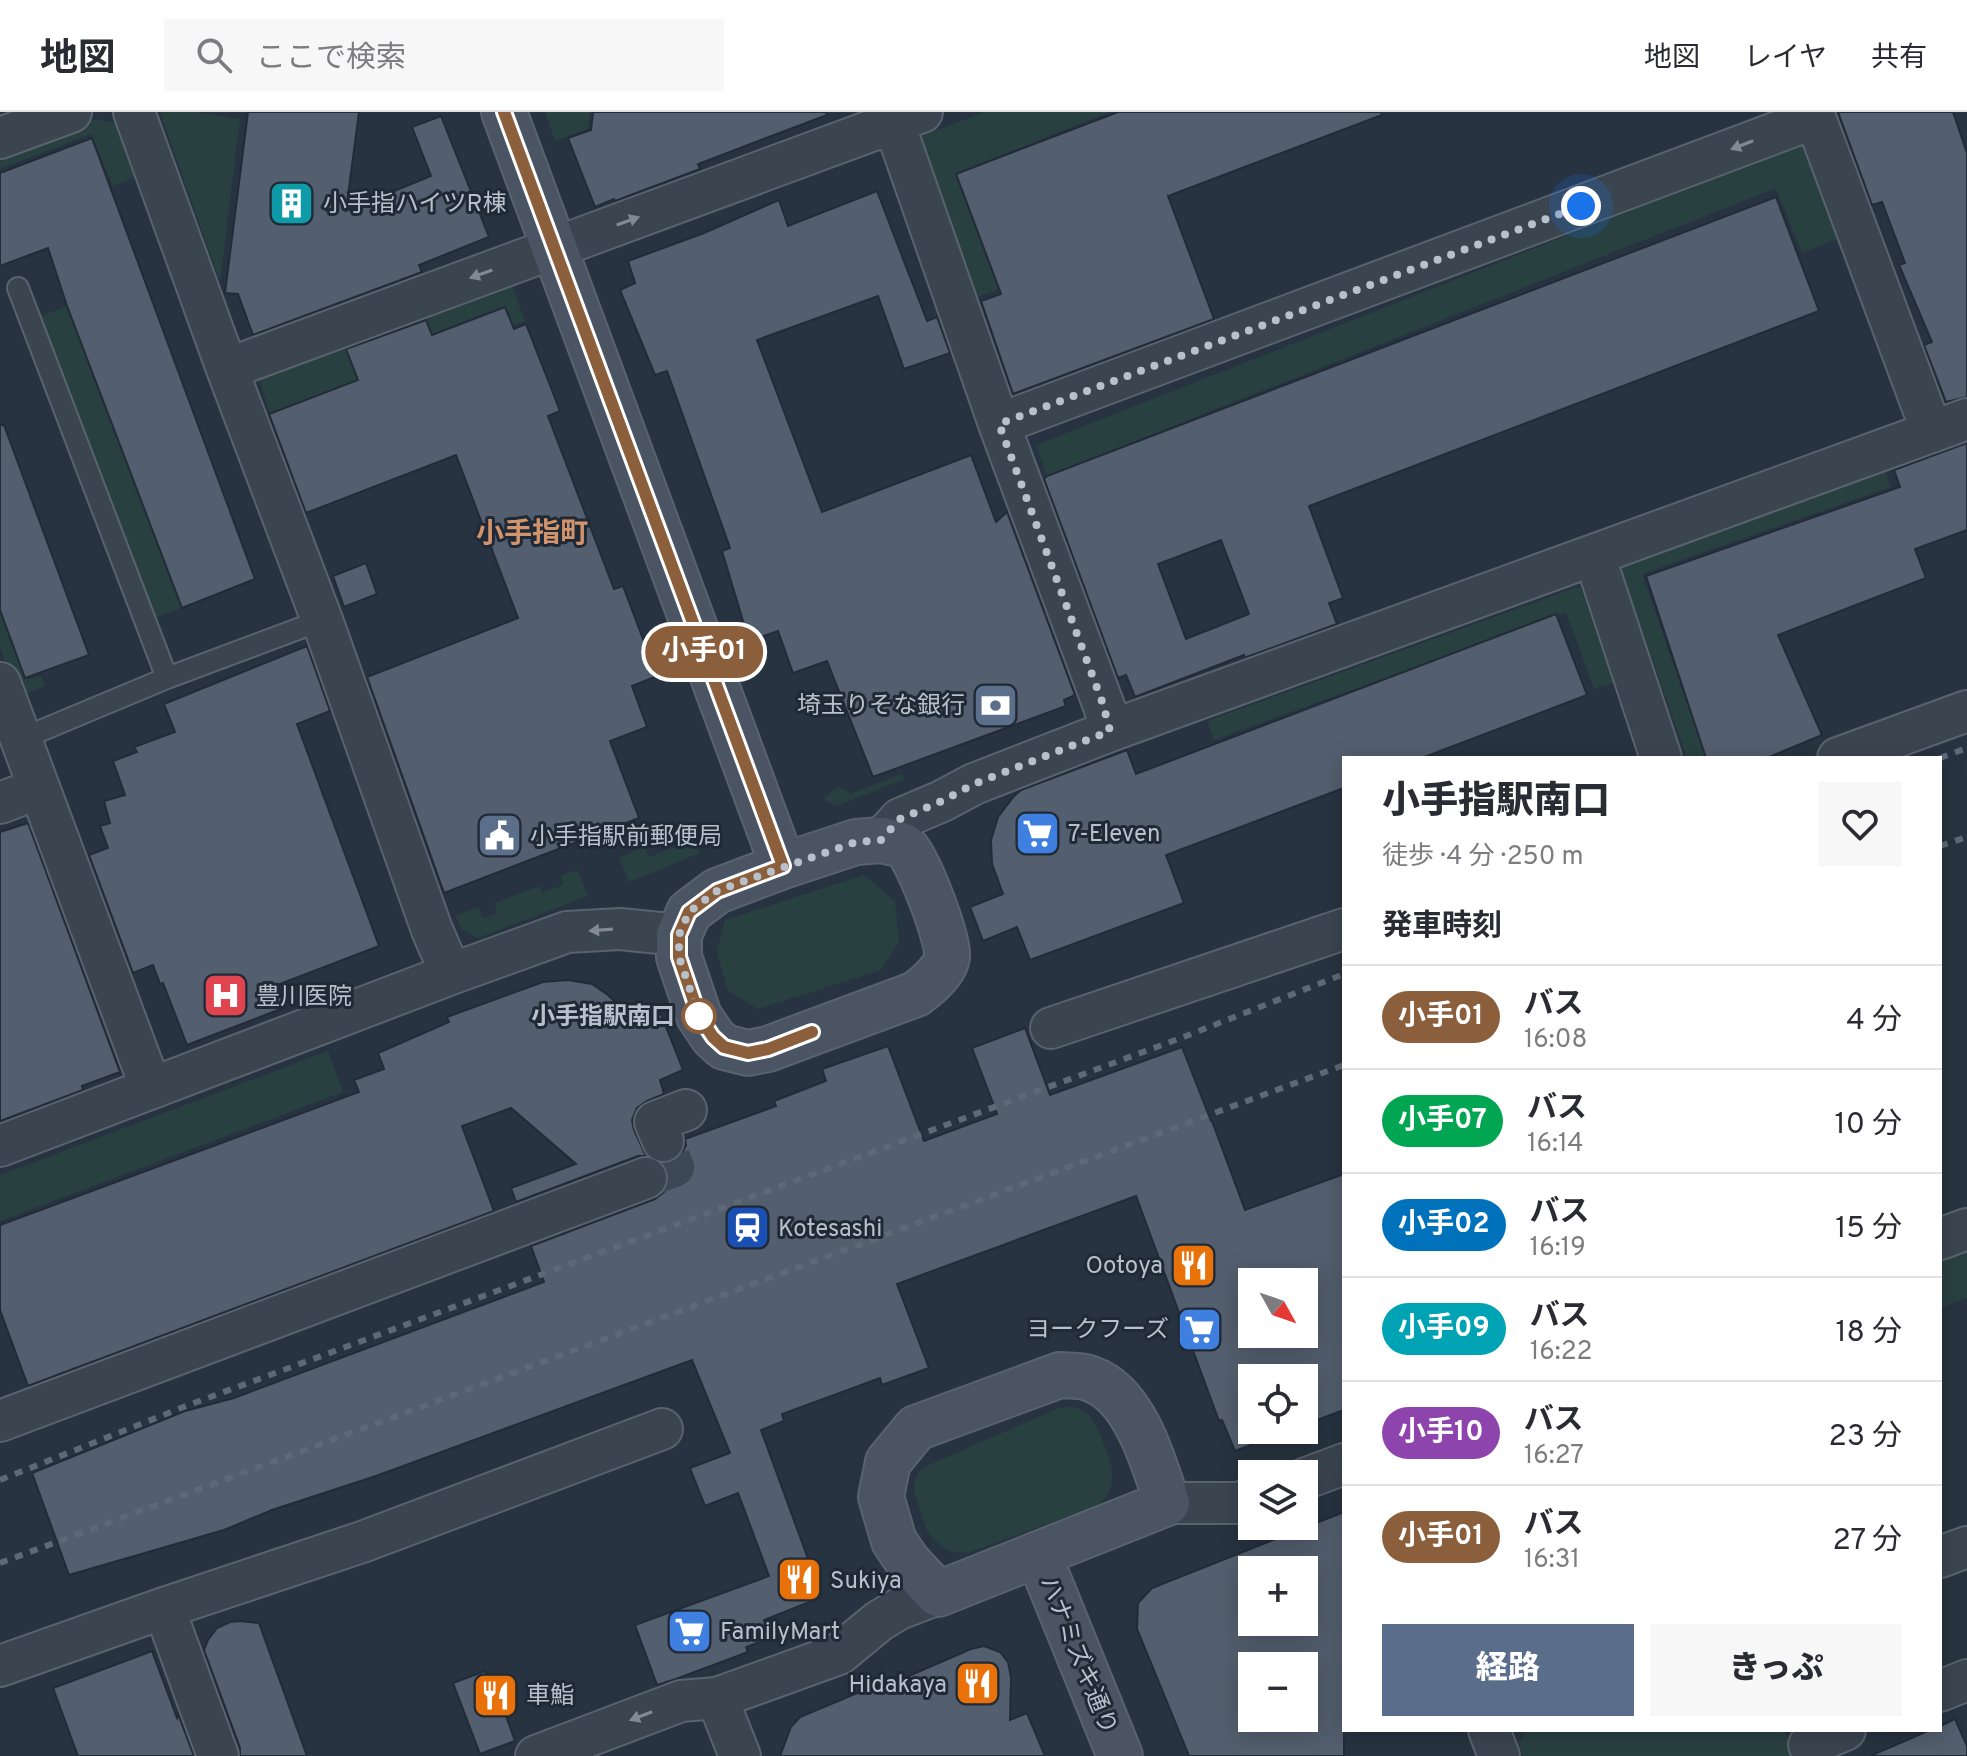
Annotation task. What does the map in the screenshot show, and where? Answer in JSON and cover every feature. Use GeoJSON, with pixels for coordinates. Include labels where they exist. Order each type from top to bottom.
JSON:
{"type":"FeatureCollection","features":[{"type":"Feature","properties":{"kind":"street"},"geometry":{"type":"LineString","coordinates":[[0,138],[71,112]]}},
{"type":"Feature","properties":{"kind":"street"},"geometry":{"type":"LineString","coordinates":[[134,112],[322,620],[426,915],[451,974]]}},
{"type":"Feature","properties":{"kind":"street"},"geometry":{"type":"LineString","coordinates":[[504,112],[783,866]]}},
{"type":"Feature","properties":{"kind":"street"},"geometry":{"type":"LineString","coordinates":[[881,840],[900,819],[974,784],[1110,731],[1949,426],[1814,115],[999,424]]}},
{"type":"Feature","properties":{"kind":"street"},"geometry":{"type":"LineString","coordinates":[[227,369],[555,249],[902,116],[999,424],[1103,704],[1110,731]]}},
{"type":"Feature","properties":{"kind":"street"},"geometry":{"type":"LineString","coordinates":[[1594,555],[1660,756]]}},
{"type":"Feature","properties":{"kind":"street"},"geometry":{"type":"LineString","coordinates":[[0,683],[151,1088]]}},
{"type":"Feature","properties":{"kind":"street"},"geometry":{"type":"LineString","coordinates":[[1843,756],[1967,711]]}},
{"type":"Feature","properties":{"kind":"street"},"geometry":{"type":"LineString","coordinates":[[0,803],[39,788]]}},
{"type":"Feature","properties":{"kind":"street"},"geometry":{"type":"LineString","coordinates":[[881,840],[905,847],[919,868],[946,944],[947,958],[931,983],[916,994],[768,1049],[748,1053],[724,1047],[699,1016],[679,957],[679,935],[689,912],[717,891],[783,866],[856,842],[881,840]]}},
{"type":"Feature","properties":{"kind":"street"},"geometry":{"type":"LineString","coordinates":[[0,1146],[567,932],[620,929],[679,935]]}},
{"type":"Feature","properties":{"kind":"street"},"geometry":{"type":"LineString","coordinates":[[1051,1028],[1342,930]]}},
{"type":"Feature","properties":{"kind":"street"},"geometry":{"type":"LineString","coordinates":[[0,1421],[646,1178]]}},
{"type":"Feature","properties":{"kind":"street"},"geometry":{"type":"LineString","coordinates":[[1942,1238],[1967,1229]]}},
{"type":"Feature","properties":{"kind":"street"},"geometry":{"type":"LineString","coordinates":[[938,1594],[908,1562],[894,1541],[881,1497],[888,1462],[916,1428],[1060,1375],[1091,1378],[1116,1394],[1146,1440],[1167,1503]]}},
{"type":"Feature","properties":{"kind":"street"},"geometry":{"type":"LineString","coordinates":[[0,1666],[362,1542],[662,1429]]}},
{"type":"Feature","properties":{"kind":"street"},"geometry":{"type":"LineString","coordinates":[[1318,1474],[1342,1465]]}},
{"type":"Feature","properties":{"kind":"street"},"geometry":{"type":"LineString","coordinates":[[536,1756],[681,1701],[717,1698],[839,1654],[899,1609],[1167,1503],[1238,1503]]}},
{"type":"Feature","properties":{"kind":"street"},"geometry":{"type":"LineString","coordinates":[[1942,1556],[1967,1547]]}},
{"type":"Feature","properties":{"kind":"street","name":"ハナミズキ通り"},"geometry":{"type":"LineString","coordinates":[[1038,1554],[1120,1756]]}},
{"type":"Feature","properties":{"kind":"street"},"geometry":{"type":"LineString","coordinates":[[164,1608],[218,1756]]}},
{"type":"Feature","properties":{"kind":"street"},"geometry":{"type":"LineString","coordinates":[[1942,1690],[1967,1680]]}},
{"type":"Feature","properties":{"kind":"street"},"geometry":{"type":"LineString","coordinates":[[717,1698],[740,1756]]}},
{"type":"Feature","properties":{"kind":"street"},"geometry":{"type":"LineString","coordinates":[[1490,1732],[1499,1756]]}},
{"type":"Feature","properties":{"kind":"street"},"geometry":{"type":"LineString","coordinates":[[1809,1744],[1840,1732]]}},
{"type":"Feature","properties":{"kind":"lane"},"geometry":{"type":"LineString","coordinates":[[18,288],[167,678]]}},
{"type":"Feature","properties":{"kind":"lane"},"geometry":{"type":"LineString","coordinates":[[21,739],[167,678],[322,620]]}},
{"type":"Feature","properties":{"kind":"green space"},"geometry":{"type":"Polygon","coordinates":[[[160,112],[195,112],[240,119],[220,282],[160,112]]]}},
{"type":"Feature","properties":{"kind":"green space"},"geometry":{"type":"Polygon","coordinates":[[[545,112],[590,112],[588,129],[555,141],[545,112]]]}},
{"type":"Feature","properties":{"kind":"green space"},"geometry":{"type":"Polygon","coordinates":[[[984,112],[1110,112],[961,171],[1006,286],[975,298],[913,140],[984,112]]]}},
{"type":"Feature","properties":{"kind":"green space"},"geometry":{"type":"Polygon","coordinates":[[[97,119],[116,123],[137,176],[113,186],[91,134],[0,169],[0,155],[97,119]]]}},
{"type":"Feature","properties":{"kind":"green space"},"geometry":{"type":"Polygon","coordinates":[[[1812,139],[1849,234],[1802,253],[1776,188],[1047,476],[1036,445],[1812,139]]]}},
{"type":"Feature","properties":{"kind":"green space"},"geometry":{"type":"Polygon","coordinates":[[[511,283],[525,321],[270,414],[259,378],[511,283]]]}},
{"type":"Feature","properties":{"kind":"green space"},"geometry":{"type":"Polygon","coordinates":[[[67,306],[182,608],[155,618],[41,316],[67,306]]]}},
{"type":"Feature","properties":{"kind":"green space"},"geometry":{"type":"Polygon","coordinates":[[[1885,471],[1891,487],[1642,574],[1705,756],[1686,756],[1619,564],[1885,471]]]}},
{"type":"Feature","properties":{"kind":"green space"},"geometry":{"type":"Polygon","coordinates":[[[1580,586],[1614,683],[1594,689],[1566,612],[1214,740],[1207,721],[1580,586]]]}},
{"type":"Feature","properties":{"kind":"green space"},"geometry":{"type":"Polygon","coordinates":[[[0,612],[25,680],[41,676],[45,686],[18,697],[0,648],[0,612]]]}},
{"type":"Feature","properties":{"kind":"green space"},"geometry":{"type":"Polygon","coordinates":[[[902,774],[904,779],[837,806],[825,800],[837,787],[850,794],[902,774]]]}},
{"type":"Feature","properties":{"kind":"green space"},"geometry":{"type":"Polygon","coordinates":[[[695,839],[700,853],[629,882],[619,857],[644,847],[649,857],[695,839]]]}},
{"type":"Feature","properties":{"kind":"green space"},"geometry":{"type":"Polygon","coordinates":[[[578,870],[588,896],[478,938],[461,929],[456,916],[479,907],[483,918],[498,913],[494,903],[540,886],[542,893],[563,885],[561,876],[578,870]]]}},
{"type":"Feature","properties":{"kind":"green space"},"geometry":{"type":"Polygon","coordinates":[[[864,875],[895,901],[899,942],[881,970],[758,1009],[727,990],[717,951],[725,920],[864,875]]]}},
{"type":"Feature","properties":{"kind":"green space"},"geometry":{"type":"Polygon","coordinates":[[[328,1051],[343,1092],[0,1221],[0,1175],[328,1051]]]}},
{"type":"Feature","properties":{"kind":"green space"},"geometry":{"type":"Polygon","coordinates":[[[1967,1247],[1967,1298],[1942,1307],[1942,1256],[1967,1247]]]}},
{"type":"Feature","properties":{"kind":"green space"},"geometry":{"type":"Polygon","coordinates":[[[1071,1407],[1084,1411],[1092,1419],[1106,1451],[1112,1485],[1104,1499],[1096,1506],[968,1553],[949,1551],[933,1539],[926,1529],[914,1491],[918,1473],[924,1467],[1059,1408],[1071,1407]]]}},
{"type":"Feature","properties":{"kind":"green space"},"geometry":{"type":"Polygon","coordinates":[[[1526,1732],[1785,1732],[1795,1756],[1523,1756],[1518,1743],[1526,1732]]]}},
{"type":"Feature","properties":{"kind":"building"},"geometry":{"type":"Polygon","coordinates":[[[248,112],[359,112],[346,211],[431,176],[412,127],[441,116],[489,237],[419,265],[422,272],[253,335],[238,294],[225,293],[248,112]]]}},
{"type":"Feature","properties":{"kind":"building"},"geometry":{"type":"Polygon","coordinates":[[[593,112],[826,112],[827,115],[698,164],[700,169],[595,207],[568,138],[591,130],[593,112]]]}},
{"type":"Feature","properties":{"kind":"building"},"geometry":{"type":"Polygon","coordinates":[[[1118,112],[1381,112],[1382,115],[1168,196],[1214,319],[1013,394],[981,301],[1001,294],[956,174],[1118,112]]]}},
{"type":"Feature","properties":{"kind":"building"},"geometry":{"type":"Polygon","coordinates":[[[1838,112],[1953,112],[1967,153],[1967,397],[1946,402],[1924,345],[1932,342],[1899,265],[1905,263],[1882,202],[1872,205],[1838,112]]]}},
{"type":"Feature","properties":{"kind":"building"},"geometry":{"type":"Polygon","coordinates":[[[92,138],[255,579],[182,608],[67,306],[48,248],[0,266],[0,173],[92,138]]]}},
{"type":"Feature","properties":{"kind":"building"},"geometry":{"type":"Polygon","coordinates":[[[877,191],[927,321],[937,317],[950,353],[904,369],[878,296],[757,340],[822,512],[971,455],[996,522],[1007,512],[1075,695],[1064,700],[1066,706],[873,777],[827,661],[793,673],[778,631],[749,641],[722,551],[730,548],[667,371],[655,375],[620,290],[635,283],[628,261],[704,233],[779,200],[788,226],[877,191]]]}},
{"type":"Feature","properties":{"kind":"building"},"geometry":{"type":"Polygon","coordinates":[[[1776,197],[1819,311],[1309,506],[1343,598],[1329,603],[1337,624],[1244,658],[1244,655],[1135,697],[1126,675],[1118,678],[1044,479],[1776,197]],[[1221,540],[1158,564],[1186,639],[1249,614],[1221,540]]]}},
{"type":"Feature","properties":{"kind":"building"},"geometry":{"type":"Polygon","coordinates":[[[505,307],[514,329],[526,324],[560,411],[548,416],[614,589],[623,586],[657,676],[632,686],[647,727],[610,741],[639,818],[444,893],[367,677],[518,618],[456,455],[306,513],[269,414],[358,380],[346,349],[426,320],[432,335],[505,307]]]}},
{"type":"Feature","properties":{"kind":"building"},"geometry":{"type":"Polygon","coordinates":[[[0,425],[4,425],[89,655],[25,678],[0,610],[0,425]]]}},
{"type":"Feature","properties":{"kind":"building"},"geometry":{"type":"Polygon","coordinates":[[[1967,443],[1967,530],[1915,549],[1926,578],[1778,635],[1822,735],[1772,756],[1705,756],[1646,576],[1900,487],[1894,470],[1967,443]]]}},
{"type":"Feature","properties":{"kind":"building"},"geometry":{"type":"Polygon","coordinates":[[[366,563],[377,594],[344,607],[333,576],[366,563]]]}},
{"type":"Feature","properties":{"kind":"building"},"geometry":{"type":"Polygon","coordinates":[[[1556,614],[1587,695],[1427,756],[1342,756],[1342,789],[1166,855],[1184,903],[1030,960],[1017,927],[983,941],[970,907],[1003,894],[992,864],[991,840],[998,817],[1014,796],[1021,790],[1127,750],[1136,774],[1556,614]]]}},
{"type":"Feature","properties":{"kind":"building"},"geometry":{"type":"Polygon","coordinates":[[[307,646],[330,711],[297,724],[379,946],[277,985],[286,1007],[187,1045],[153,965],[133,973],[89,855],[108,848],[100,826],[110,823],[104,801],[125,795],[113,761],[137,752],[134,747],[175,732],[164,704],[307,646]]]}},
{"type":"Feature","properties":{"kind":"building"},"geometry":{"type":"Polygon","coordinates":[[[28,823],[120,1072],[82,1086],[83,1090],[0,1121],[0,832],[28,823]]]}},
{"type":"Feature","properties":{"kind":"building"},"geometry":{"type":"Polygon","coordinates":[[[568,980],[592,984],[636,1023],[661,1014],[683,1070],[660,1080],[664,1094],[637,1108],[632,1120],[646,1156],[638,1156],[516,1202],[511,1188],[576,1164],[511,1108],[462,1126],[494,1211],[28,1386],[0,1310],[0,1225],[359,1092],[354,1080],[384,1069],[378,1053],[449,1022],[447,1017],[543,982],[568,980]]]}},
{"type":"Feature","properties":{"kind":"building"},"geometry":{"type":"Polygon","coordinates":[[[1025,1028],[1050,1095],[1182,1047],[1245,1210],[1342,1175],[1342,1411],[1318,1420],[1318,1364],[1238,1364],[1238,1444],[1253,1444],[1235,1451],[1222,1420],[1219,1421],[1136,1196],[897,1284],[929,1368],[882,1385],[880,1378],[782,1414],[784,1421],[761,1430],[822,1597],[764,1620],[771,1638],[746,1647],[748,1652],[676,1679],[657,1685],[635,1625],[769,1576],[738,1493],[705,1506],[690,1468],[730,1453],[692,1360],[376,1476],[272,1510],[224,1530],[69,1575],[32,1473],[185,1411],[234,1398],[544,1282],[531,1246],[655,1199],[664,1192],[668,1182],[668,1171],[663,1164],[673,1162],[681,1155],[686,1145],[685,1139],[776,1106],[774,1101],[826,1081],[822,1069],[888,1046],[924,1141],[997,1114],[972,1048],[1025,1028]]]}},
{"type":"Feature","properties":{"kind":"building"},"geometry":{"type":"Polygon","coordinates":[[[1342,1513],[1344,1756],[1189,1756],[1137,1629],[1138,1603],[1152,1588],[1273,1540],[1318,1540],[1318,1522],[1342,1513]]]}},
{"type":"Feature","properties":{"kind":"building"},"geometry":{"type":"Polygon","coordinates":[[[239,1621],[259,1623],[307,1756],[240,1756],[240,1748],[204,1650],[217,1628],[239,1621]]]}},
{"type":"Feature","properties":{"kind":"building"},"geometry":{"type":"Polygon","coordinates":[[[984,1646],[1000,1652],[1008,1662],[1011,1677],[1010,1720],[1027,1713],[1045,1756],[780,1756],[791,1727],[800,1717],[893,1678],[895,1682],[984,1646]]]}},
{"type":"Feature","properties":{"kind":"building"},"geometry":{"type":"Polygon","coordinates":[[[152,1651],[194,1756],[78,1756],[53,1688],[152,1651]]]}},
{"type":"Feature","properties":{"kind":"building"},"geometry":{"type":"Polygon","coordinates":[[[485,1671],[488,1678],[492,1677],[515,1741],[480,1754],[453,1683],[485,1671]]]}},
{"type":"Feature","properties":{"kind":"building"},"geometry":{"type":"Polygon","coordinates":[[[1955,1719],[1967,1746],[1967,1756],[1870,1756],[1925,1732],[1942,1732],[1942,1725],[1955,1719]]]}},
{"type":"Feature","properties":{"kind":"tunnel"},"geometry":{"type":"LineString","coordinates":[[646,1178],[674,1167],[663,1141]]}},
{"type":"Feature","properties":{"kind":"railway"},"geometry":{"type":"LineString","coordinates":[[1942,757],[1967,748]]}},
{"type":"Feature","properties":{"kind":"railway"},"geometry":{"type":"LineString","coordinates":[[1942,845],[1967,837]]}},
{"type":"Feature","properties":{"kind":"railway"},"geometry":{"type":"LineString","coordinates":[[0,1480],[186,1406],[1181,1038],[1342,975]]}},
{"type":"Feature","properties":{"kind":"railway"},"geometry":{"type":"LineString","coordinates":[[0,1563],[1342,1066]]}},
{"type":"Feature","properties":{"kind":"bus line","name":"小手01"},"geometry":{"type":"LineString","coordinates":[[504,112],[783,866],[717,891],[689,912],[679,935],[679,957],[699,1016],[724,1047],[748,1053],[768,1049],[812,1032]]}},
{"type":"Feature","properties":{"kind":"place","name":"小手指ハイツR棟"},"geometry":{"type":"Point","coordinates":[292,203]}},
{"type":"Feature","properties":{"kind":"place","name":"埼玉りそな銀行"},"geometry":{"type":"Point","coordinates":[996,705]}},
{"type":"Feature","properties":{"kind":"place","name":"7-Eleven"},"geometry":{"type":"Point","coordinates":[1037,833]}},
{"type":"Feature","properties":{"kind":"place","name":"小手指駅前郵便局"},"geometry":{"type":"Point","coordinates":[499,836]}},
{"type":"Feature","properties":{"kind":"place","name":"豊川医院"},"geometry":{"type":"Point","coordinates":[225,996]}},
{"type":"Feature","properties":{"kind":"place","name":"小手指駅南口"},"geometry":{"type":"Point","coordinates":[699,1016]}},
{"type":"Feature","properties":{"kind":"place","name":"Kotesashi"},"geometry":{"type":"Point","coordinates":[747,1228]}},
{"type":"Feature","properties":{"kind":"place","name":"Ootoya"},"geometry":{"type":"Point","coordinates":[1194,1265]}},
{"type":"Feature","properties":{"kind":"place","name":"ヨークフーズ"},"geometry":{"type":"Point","coordinates":[1200,1329]}},
{"type":"Feature","properties":{"kind":"place","name":"Sukiya"},"geometry":{"type":"Point","coordinates":[799,1580]}},
{"type":"Feature","properties":{"kind":"place","name":"FamilyMart"},"geometry":{"type":"Point","coordinates":[689,1631]}},
{"type":"Feature","properties":{"kind":"place","name":"Hidakaya"},"geometry":{"type":"Point","coordinates":[978,1684]}},
{"type":"Feature","properties":{"kind":"place","name":"車鮨"},"geometry":{"type":"Point","coordinates":[495,1695]}},
{"type":"Feature","properties":{"kind":"district","name":"小手指町"},"geometry":{"type":"Point","coordinates":[532,532]}},
{"type":"Feature","properties":{"kind":"route"},"geometry":{"type":"LineString","coordinates":[[699,1016],[679,957],[679,935],[689,912],[717,891],[856,842],[881,840],[900,819],[974,784],[1110,731],[1103,704],[999,424],[1581,206]]}}]}
